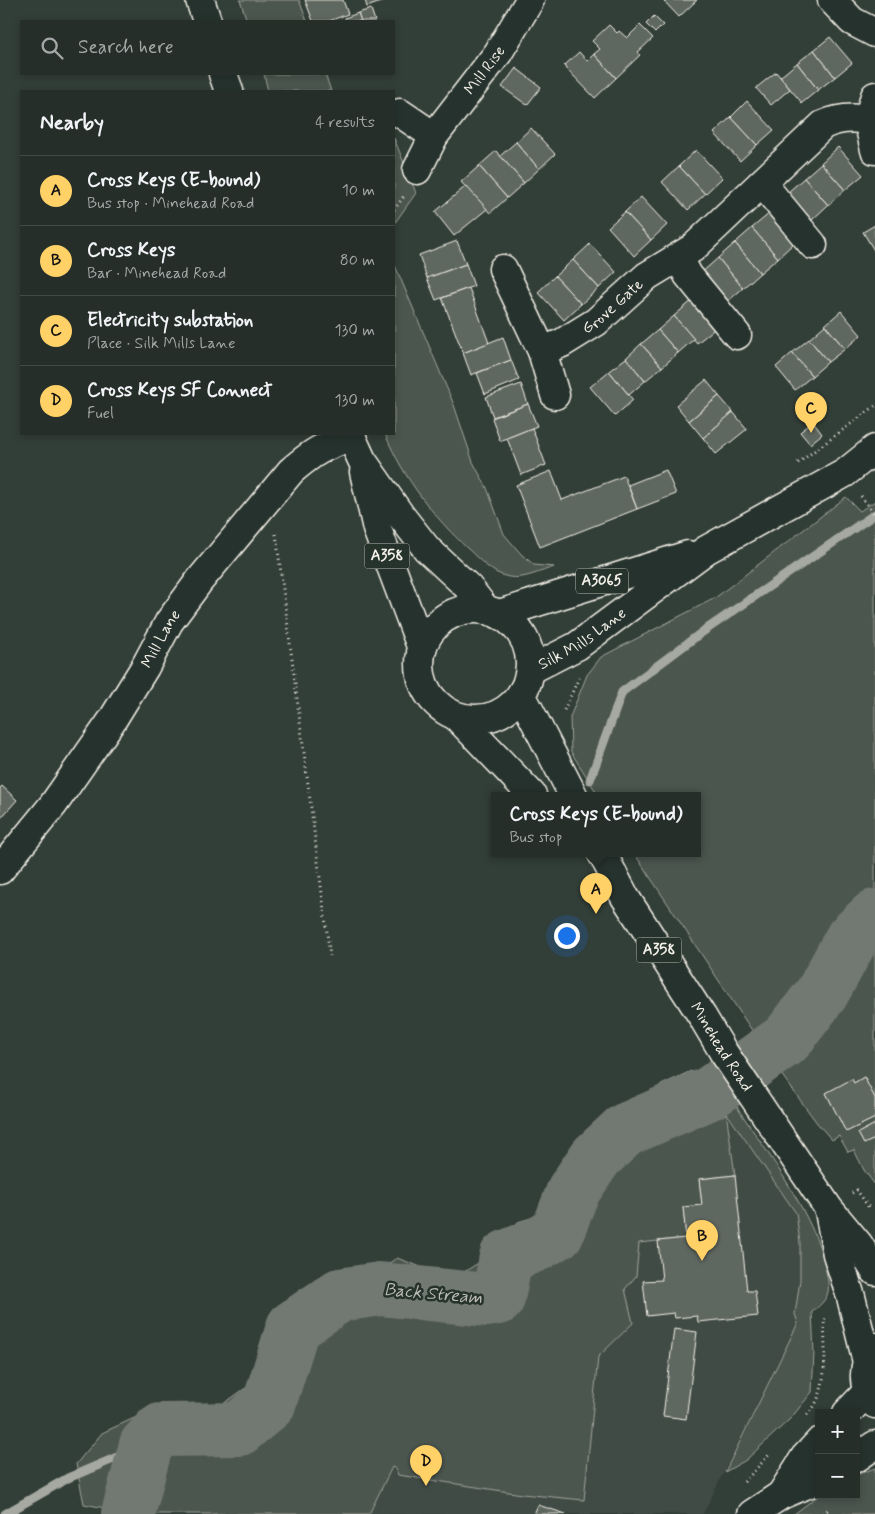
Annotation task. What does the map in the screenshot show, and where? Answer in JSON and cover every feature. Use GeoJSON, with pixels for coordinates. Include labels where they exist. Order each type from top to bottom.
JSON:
{"type":"FeatureCollection","features":[{"type":"Feature","properties":{"kind":"main road"},"geometry":{"type":"LineString","coordinates":[[200,0],[206,20]]}},
{"type":"Feature","properties":{"kind":"main road","name":"Mill Rise"},"geometry":{"type":"LineString","coordinates":[[418,170],[434,136],[498,53],[530,0]]}},
{"type":"Feature","properties":{"kind":"main road"},"geometry":{"type":"LineString","coordinates":[[832,0],[852,21],[875,33]]}},
{"type":"Feature","properties":{"kind":"main road"},"geometry":{"type":"LineString","coordinates":[[223,75],[229,90]]}},
{"type":"Feature","properties":{"kind":"main road","name":"Grove Gate"},"geometry":{"type":"LineString","coordinates":[[542,351],[562,343],[596,322],[647,276],[693,248],[823,125],[841,119],[854,118],[872,108],[875,150]]}},
{"type":"Feature","properties":{"kind":"main road"},"geometry":{"type":"LineString","coordinates":[[400,113],[434,136]]}},
{"type":"Feature","properties":{"kind":"main road"},"geometry":{"type":"LineString","coordinates":[[762,183],[813,245]]}},
{"type":"Feature","properties":{"kind":"main road"},"geometry":{"type":"LineString","coordinates":[[679,258],[688,275],[737,335]]}},
{"type":"Feature","properties":{"kind":"main road"},"geometry":{"type":"LineString","coordinates":[[503,269],[542,351],[555,395]]}},
{"type":"Feature","properties":{"kind":"main road","name":"Mill Lane"},"geometry":{"type":"LineString","coordinates":[[0,870],[53,805],[111,722],[145,667],[169,622],[200,580],[291,471],[308,456],[328,444],[354,444]]}},
{"type":"Feature","properties":{"kind":"main road","name":"A358"},"geometry":{"type":"LineString","coordinates":[[354,444],[401,516],[427,549],[492,612],[513,624],[523,637],[529,653],[525,682],[572,792]]}},
{"type":"Feature","properties":{"kind":"main road","name":"A358"},"geometry":{"type":"LineString","coordinates":[[354,444],[377,529],[422,649]]}},
{"type":"Feature","properties":{"kind":"main road","name":"Silk Mills Lane"},"geometry":{"type":"LineString","coordinates":[[525,682],[577,646],[706,550],[845,473],[875,449]]}},
{"type":"Feature","properties":{"kind":"main road","name":"Silk Mills Lane"},"geometry":{"type":"LineString","coordinates":[[492,612],[706,550]]}},
{"type":"Feature","properties":{"kind":"main road","name":"A358"},"geometry":{"type":"LineString","coordinates":[[492,612],[465,610],[446,617],[431,631],[422,649],[420,662],[421,676],[426,690],[434,701],[444,710],[457,717],[529,792]]}},
{"type":"Feature","properties":{"kind":"main road"},"geometry":{"type":"LineString","coordinates":[[457,717],[475,720],[493,716],[509,708],[525,682]]}},
{"type":"Feature","properties":{"kind":"main road","name":"Minehead Road"},"geometry":{"type":"LineString","coordinates":[[587,857],[616,883]]}},
{"type":"Feature","properties":{"kind":"main road","name":"Minehead Road"},"geometry":{"type":"LineString","coordinates":[[604,857],[616,883],[724,1053],[829,1209],[859,1245],[875,1271]]}},
{"type":"Feature","properties":{"kind":"main road","name":"Minehead Road"},"geometry":{"type":"LineString","coordinates":[[829,1209],[837,1254],[871,1354]]}},
{"type":"Feature","properties":{"kind":"main road","name":"A358"},"geometry":{"type":"LineString","coordinates":[[853,1409],[871,1398],[865,1372],[871,1354]]}},
{"type":"Feature","properties":{"kind":"main road"},"geometry":{"type":"LineString","coordinates":[[860,1455],[875,1445]]}},
{"type":"Feature","properties":{"kind":"main road"},"geometry":{"type":"LineString","coordinates":[[781,1495],[805,1457],[815,1446]]}},
{"type":"Feature","properties":{"kind":"main road"},"geometry":{"type":"LineString","coordinates":[[752,1514],[781,1495],[815,1481]]}},
{"type":"Feature","properties":{"kind":"path"},"geometry":{"type":"LineString","coordinates":[[796,465],[875,406]]}},
{"type":"Feature","properties":{"kind":"path"},"geometry":{"type":"LineString","coordinates":[[271,496],[330,956]]}},
{"type":"Feature","properties":{"kind":"path"},"geometry":{"type":"LineString","coordinates":[[869,506],[875,515]]}},
{"type":"Feature","properties":{"kind":"path"},"geometry":{"type":"LineString","coordinates":[[801,1421],[813,1410],[820,1391],[824,1370],[824,1321],[830,1310],[851,1297]]}},
{"type":"Feature","properties":{"kind":"path"},"geometry":{"type":"LineString","coordinates":[[742,1485],[775,1448]]}},
{"type":"Feature","properties":{"kind":"shaded area"},"geometry":{"type":"Polygon","coordinates":[[[240,0],[299,0],[307,20],[247,20],[240,0]]]}},
{"type":"Feature","properties":{"kind":"shaded area"},"geometry":{"type":"Polygon","coordinates":[[[264,75],[325,75],[331,90],[268,90],[264,75]]]}},
{"type":"Feature","properties":{"kind":"shaded area"},"geometry":{"type":"Polygon","coordinates":[[[395,140],[416,193],[395,223],[395,140]]]}},
{"type":"Feature","properties":{"kind":"shaded area"},"geometry":{"type":"Polygon","coordinates":[[[395,265],[454,405],[473,462],[487,488],[504,534],[521,554],[534,565],[554,567],[514,578],[492,570],[455,536],[431,510],[410,481],[385,435],[395,435],[395,265]]]}},
{"type":"Feature","properties":{"kind":"shaded area"},"geometry":{"type":"Polygon","coordinates":[[[846,497],[860,511],[875,501],[875,1098],[864,1077],[854,1083],[852,1080],[826,1093],[846,1132],[875,1118],[875,1124],[858,1133],[864,1144],[875,1139],[875,1185],[864,1170],[854,1150],[848,1152],[839,1136],[832,1140],[781,1074],[637,857],[701,857],[701,792],[596,792],[571,752],[570,717],[587,675],[601,657],[715,598],[846,497]]]}},
{"type":"Feature","properties":{"kind":"shaded area"},"geometry":{"type":"Polygon","coordinates":[[[691,1071],[725,1110],[735,1104],[776,1165],[790,1187],[813,1232],[822,1254],[828,1282],[826,1298],[812,1312],[814,1353],[812,1392],[791,1418],[746,1460],[725,1472],[798,1323],[795,1314],[800,1280],[800,1243],[796,1213],[726,1112],[735,1175],[699,1179],[702,1205],[683,1207],[686,1238],[639,1243],[636,1276],[625,1289],[633,1323],[598,1357],[584,1500],[522,1494],[398,1475],[396,1469],[392,1467],[369,1514],[109,1514],[110,1509],[84,1504],[76,1464],[102,1433],[145,1413],[198,1413],[223,1404],[257,1380],[286,1326],[344,1286],[367,1277],[397,1258],[453,1279],[483,1260],[518,1222],[553,1211],[590,1150],[659,1086],[691,1071]]]}},
{"type":"Feature","properties":{"kind":"shaded area"},"geometry":{"type":"Polygon","coordinates":[[[725,1111],[796,1213],[800,1243],[800,1280],[795,1314],[798,1323],[703,1514],[369,1514],[392,1467],[725,1111]]]}},
{"type":"Feature","properties":{"kind":"shaded area"},"geometry":{"type":"Polygon","coordinates":[[[875,1468],[875,1514],[794,1514],[815,1498],[860,1499],[860,1474],[875,1468]]]}},
{"type":"Feature","properties":{"kind":"building"},"geometry":{"type":"Polygon","coordinates":[[[305,0],[343,0],[348,14],[332,20],[313,20],[305,0]]]}},
{"type":"Feature","properties":{"kind":"building"},"geometry":{"type":"Polygon","coordinates":[[[365,0],[386,0],[367,7],[365,0]]]}},
{"type":"Feature","properties":{"kind":"building"},"geometry":{"type":"Polygon","coordinates":[[[663,0],[697,0],[679,17],[663,0]]]}},
{"type":"Feature","properties":{"kind":"building"},"geometry":{"type":"Polygon","coordinates":[[[371,9],[375,20],[361,20],[358,13],[371,9]]]}},
{"type":"Feature","properties":{"kind":"building"},"geometry":{"type":"Polygon","coordinates":[[[358,13],[361,20],[346,20],[345,18],[358,13]]]}},
{"type":"Feature","properties":{"kind":"building"},"geometry":{"type":"Polygon","coordinates":[[[654,16],[663,25],[655,33],[646,24],[654,16]]]}},
{"type":"Feature","properties":{"kind":"building"},"geometry":{"type":"Polygon","coordinates":[[[609,25],[617,33],[619,31],[627,38],[640,25],[653,38],[637,53],[640,55],[616,78],[594,54],[600,49],[592,41],[609,25]]]}},
{"type":"Feature","properties":{"kind":"building"},"geometry":{"type":"Polygon","coordinates":[[[830,37],[852,63],[835,77],[814,50],[830,37]]]}},
{"type":"Feature","properties":{"kind":"building"},"geometry":{"type":"Polygon","coordinates":[[[814,50],[835,77],[818,90],[797,63],[814,50]]]}},
{"type":"Feature","properties":{"kind":"building"},"geometry":{"type":"Polygon","coordinates":[[[579,52],[587,61],[594,54],[616,78],[595,98],[564,66],[579,52]]]}},
{"type":"Feature","properties":{"kind":"building"},"geometry":{"type":"Polygon","coordinates":[[[797,63],[818,90],[802,103],[780,77],[797,63]]]}},
{"type":"Feature","properties":{"kind":"building"},"geometry":{"type":"Polygon","coordinates":[[[516,68],[541,87],[527,105],[502,87],[516,68]]]}},
{"type":"Feature","properties":{"kind":"building"},"geometry":{"type":"Polygon","coordinates":[[[776,72],[790,89],[771,105],[756,88],[776,72]]]}},
{"type":"Feature","properties":{"kind":"building"},"geometry":{"type":"Polygon","coordinates":[[[747,101],[774,130],[757,145],[731,117],[747,101]]]}},
{"type":"Feature","properties":{"kind":"building"},"geometry":{"type":"Polygon","coordinates":[[[731,117],[757,145],[740,161],[714,133],[731,117]]]}},
{"type":"Feature","properties":{"kind":"building"},"geometry":{"type":"Polygon","coordinates":[[[531,128],[555,154],[539,169],[516,142],[531,128]]]}},
{"type":"Feature","properties":{"kind":"building"},"geometry":{"type":"Polygon","coordinates":[[[516,142],[539,169],[524,183],[500,156],[516,142]]]}},
{"type":"Feature","properties":{"kind":"building"},"geometry":{"type":"Polygon","coordinates":[[[838,147],[863,175],[845,190],[821,163],[838,147]]]}},
{"type":"Feature","properties":{"kind":"building"},"geometry":{"type":"Polygon","coordinates":[[[696,150],[722,178],[705,194],[679,166],[696,150]]]}},
{"type":"Feature","properties":{"kind":"building"},"geometry":{"type":"Polygon","coordinates":[[[496,151],[524,183],[507,198],[479,166],[496,151]]]}},
{"type":"Feature","properties":{"kind":"building"},"geometry":{"type":"Polygon","coordinates":[[[821,163],[845,190],[828,205],[804,178],[821,163]]]}},
{"type":"Feature","properties":{"kind":"building"},"geometry":{"type":"Polygon","coordinates":[[[479,166],[507,198],[490,213],[461,182],[479,166]]]}},
{"type":"Feature","properties":{"kind":"building"},"geometry":{"type":"Polygon","coordinates":[[[679,166],[705,194],[688,210],[662,182],[679,166]]]}},
{"type":"Feature","properties":{"kind":"building"},"geometry":{"type":"Polygon","coordinates":[[[804,178],[828,205],[812,220],[787,193],[804,178]]]}},
{"type":"Feature","properties":{"kind":"building"},"geometry":{"type":"Polygon","coordinates":[[[466,186],[487,209],[454,236],[435,212],[466,186]]]}},
{"type":"Feature","properties":{"kind":"building"},"geometry":{"type":"Polygon","coordinates":[[[641,197],[667,225],[651,240],[625,212],[641,197]]]}},
{"type":"Feature","properties":{"kind":"building"},"geometry":{"type":"Polygon","coordinates":[[[625,212],[651,240],[634,256],[608,227],[625,212]]]}},
{"type":"Feature","properties":{"kind":"building"},"geometry":{"type":"Polygon","coordinates":[[[770,213],[795,242],[778,258],[752,228],[770,213]]]}},
{"type":"Feature","properties":{"kind":"building"},"geometry":{"type":"Polygon","coordinates":[[[875,225],[875,252],[863,232],[875,225]]]}},
{"type":"Feature","properties":{"kind":"building"},"geometry":{"type":"Polygon","coordinates":[[[752,228],[778,258],[760,273],[735,243],[752,228]]]}},
{"type":"Feature","properties":{"kind":"building"},"geometry":{"type":"Polygon","coordinates":[[[457,241],[466,264],[427,278],[419,255],[457,241]]]}},
{"type":"Feature","properties":{"kind":"building"},"geometry":{"type":"Polygon","coordinates":[[[735,243],[760,273],[743,288],[718,258],[735,243]]]}},
{"type":"Feature","properties":{"kind":"building"},"geometry":{"type":"Polygon","coordinates":[[[590,244],[616,272],[599,288],[573,260],[590,244]]]}},
{"type":"Feature","properties":{"kind":"building"},"geometry":{"type":"Polygon","coordinates":[[[718,258],[743,288],[726,303],[700,274],[718,258]]]}},
{"type":"Feature","properties":{"kind":"building"},"geometry":{"type":"Polygon","coordinates":[[[573,260],[599,288],[581,304],[555,276],[573,260]]]}},
{"type":"Feature","properties":{"kind":"building"},"geometry":{"type":"Polygon","coordinates":[[[466,264],[474,286],[436,300],[427,278],[466,264]]]}},
{"type":"Feature","properties":{"kind":"building"},"geometry":{"type":"Polygon","coordinates":[[[555,276],[581,304],[564,320],[538,292],[555,276]]]}},
{"type":"Feature","properties":{"kind":"building"},"geometry":{"type":"Polygon","coordinates":[[[469,288],[489,343],[463,353],[442,298],[469,288]]]}},
{"type":"Feature","properties":{"kind":"building"},"geometry":{"type":"Polygon","coordinates":[[[694,299],[717,327],[697,343],[674,316],[694,299]]]}},
{"type":"Feature","properties":{"kind":"building"},"geometry":{"type":"Polygon","coordinates":[[[841,311],[861,335],[845,349],[825,325],[841,311]]]}},
{"type":"Feature","properties":{"kind":"building"},"geometry":{"type":"Polygon","coordinates":[[[674,316],[694,339],[678,353],[658,330],[674,316]]]}},
{"type":"Feature","properties":{"kind":"building"},"geometry":{"type":"Polygon","coordinates":[[[825,325],[845,349],[828,362],[809,339],[825,325]]]}},
{"type":"Feature","properties":{"kind":"building"},"geometry":{"type":"Polygon","coordinates":[[[658,330],[678,353],[662,367],[641,344],[658,330]]]}},
{"type":"Feature","properties":{"kind":"building"},"geometry":{"type":"Polygon","coordinates":[[[503,337],[511,360],[471,375],[463,353],[503,337]]]}},
{"type":"Feature","properties":{"kind":"building"},"geometry":{"type":"Polygon","coordinates":[[[809,339],[828,362],[812,376],[792,353],[809,339]]]}},
{"type":"Feature","properties":{"kind":"building"},"geometry":{"type":"Polygon","coordinates":[[[641,344],[662,367],[645,381],[626,358],[641,344]]]}},
{"type":"Feature","properties":{"kind":"building"},"geometry":{"type":"Polygon","coordinates":[[[792,353],[812,376],[795,390],[776,367],[792,353]]]}},
{"type":"Feature","properties":{"kind":"building"},"geometry":{"type":"Polygon","coordinates":[[[626,358],[645,381],[629,395],[609,371],[626,358]]]}},
{"type":"Feature","properties":{"kind":"building"},"geometry":{"type":"Polygon","coordinates":[[[511,360],[519,380],[485,394],[477,373],[511,360]]]}},
{"type":"Feature","properties":{"kind":"building"},"geometry":{"type":"Polygon","coordinates":[[[609,371],[633,400],[615,416],[590,387],[609,371]]]}},
{"type":"Feature","properties":{"kind":"building"},"geometry":{"type":"Polygon","coordinates":[[[706,380],[719,396],[689,421],[676,405],[706,380]]]}},
{"type":"Feature","properties":{"kind":"building"},"geometry":{"type":"Polygon","coordinates":[[[521,384],[528,404],[493,417],[486,397],[521,384]]]}},
{"type":"Feature","properties":{"kind":"building"},"geometry":{"type":"Polygon","coordinates":[[[719,396],[733,412],[703,438],[689,421],[719,396]]]}},
{"type":"Feature","properties":{"kind":"building"},"geometry":{"type":"Polygon","coordinates":[[[528,404],[537,426],[500,441],[492,418],[528,404]]]}},
{"type":"Feature","properties":{"kind":"building"},"geometry":{"type":"Polygon","coordinates":[[[733,412],[747,429],[716,454],[703,438],[733,412]]]}},
{"type":"Feature","properties":{"kind":"building"},"geometry":{"type":"Polygon","coordinates":[[[813,422],[822,434],[810,444],[800,432],[813,422]]]}},
{"type":"Feature","properties":{"kind":"building"},"geometry":{"type":"Polygon","coordinates":[[[532,428],[546,465],[521,475],[507,438],[532,428]]]}},
{"type":"Feature","properties":{"kind":"building"},"geometry":{"type":"Polygon","coordinates":[[[666,470],[676,494],[637,509],[628,485],[666,470]]]}},
{"type":"Feature","properties":{"kind":"building"},"geometry":{"type":"Polygon","coordinates":[[[551,471],[562,500],[624,476],[637,509],[540,547],[516,485],[551,471]]]}},
{"type":"Feature","properties":{"kind":"building"},"geometry":{"type":"Polygon","coordinates":[[[2,786],[17,800],[0,819],[0,788],[2,786]]]}},
{"type":"Feature","properties":{"kind":"building"},"geometry":{"type":"Polygon","coordinates":[[[864,1077],[875,1098],[875,1118],[846,1132],[826,1093],[852,1079],[854,1083],[864,1077]]]}},
{"type":"Feature","properties":{"kind":"building"},"geometry":{"type":"Polygon","coordinates":[[[875,1124],[875,1139],[864,1144],[858,1133],[875,1124]]]}},
{"type":"Feature","properties":{"kind":"building"},"geometry":{"type":"Polygon","coordinates":[[[735,1175],[747,1291],[755,1291],[758,1316],[698,1322],[697,1316],[675,1318],[674,1313],[647,1316],[643,1281],[662,1280],[658,1241],[686,1238],[683,1207],[702,1205],[699,1179],[735,1175]]]}},
{"type":"Feature","properties":{"kind":"building"},"geometry":{"type":"Polygon","coordinates":[[[674,1329],[697,1332],[686,1419],[663,1416],[674,1329]]]}},
{"type":"Feature","properties":{"kind":"building"},"geometry":{"type":"Polygon","coordinates":[[[538,1505],[566,1514],[534,1514],[538,1505]]]}},
{"type":"Feature","properties":{"kind":"waterway"},"geometry":{"type":"LineString","coordinates":[[590,780],[622,692],[701,633],[875,514]]}},
{"type":"Feature","properties":{"kind":"waterway","name":"Back Stream"},"geometry":{"type":"LineString","coordinates":[[128,1514],[146,1445],[160,1430],[239,1429],[269,1404],[293,1327],[340,1295],[380,1289],[487,1300],[498,1298],[506,1257],[538,1244],[557,1233],[573,1191],[596,1157],[625,1130],[710,1093],[787,1039],[822,993],[852,938],[875,916]]}},
{"type":"Feature","properties":{"kind":"waterway"},"geometry":{"type":"LineString","coordinates":[[5,1514],[68,1478],[146,1445]]}},
{"type":"Feature","properties":{"kind":"place","name":"Electricity substation"},"geometry":{"type":"Point","coordinates":[811,433]}},
{"type":"Feature","properties":{"kind":"place","name":"Cross Keys (E-bound)"},"geometry":{"type":"Point","coordinates":[596,914]}},
{"type":"Feature","properties":{"kind":"place","name":"Cross Keys"},"geometry":{"type":"Point","coordinates":[702,1261]}},
{"type":"Feature","properties":{"kind":"place","name":"Cross Keys SF Connect"},"geometry":{"type":"Point","coordinates":[426,1486]}}]}
